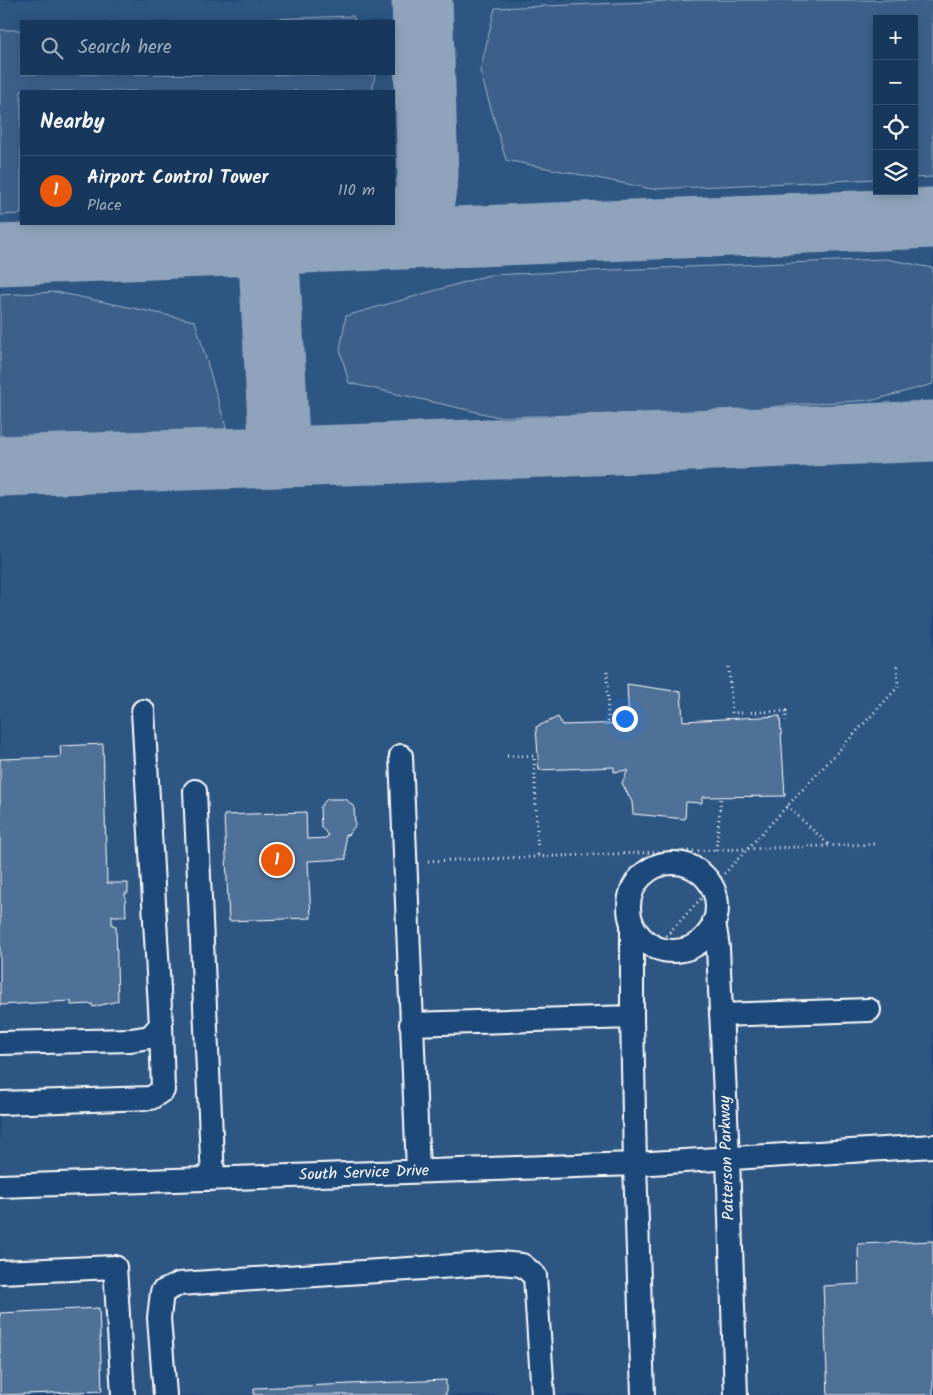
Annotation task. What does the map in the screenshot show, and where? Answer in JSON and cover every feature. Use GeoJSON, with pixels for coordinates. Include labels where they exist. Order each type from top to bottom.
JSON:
{"type":"FeatureCollection","features":[{"type":"Feature","properties":{"kind":"street"},"geometry":{"type":"LineString","coordinates":[[0,1103],[151,1098],[163,1090],[143,711]]}},
{"type":"Feature","properties":{"kind":"street"},"geometry":{"type":"LineString","coordinates":[[401,756],[418,1171]]}},
{"type":"Feature","properties":{"kind":"street"},"geometry":{"type":"LineString","coordinates":[[195,790],[213,1179]]}},
{"type":"Feature","properties":{"kind":"street"},"geometry":{"type":"LineString","coordinates":[[678,863],[693,868],[706,878],[715,891],[718,907],[714,921],[706,938],[692,948],[676,952],[659,950],[644,942],[632,925],[628,914],[629,897],[635,883],[647,871],[661,864],[678,863]]}},
{"type":"Feature","properties":{"kind":"street","name":"Patterson Parkway"},"geometry":{"type":"LineString","coordinates":[[714,921],[718,948],[728,1158],[736,1395]]}},
{"type":"Feature","properties":{"kind":"street"},"geometry":{"type":"LineString","coordinates":[[632,925],[635,1164],[643,1395]]}},
{"type":"Feature","properties":{"kind":"street"},"geometry":{"type":"LineString","coordinates":[[721,1015],[869,1010]]}},
{"type":"Feature","properties":{"kind":"street"},"geometry":{"type":"LineString","coordinates":[[412,1024],[632,1016]]}},
{"type":"Feature","properties":{"kind":"street"},"geometry":{"type":"LineString","coordinates":[[0,1043],[131,1040],[150,1037],[161,1025]]}},
{"type":"Feature","properties":{"kind":"street","name":"South Service Drive"},"geometry":{"type":"LineString","coordinates":[[0,1186],[635,1164],[933,1146]]}},
{"type":"Feature","properties":{"kind":"street"},"geometry":{"type":"LineString","coordinates":[[165,1395],[159,1318],[162,1292],[179,1284],[500,1263],[522,1265],[535,1276],[543,1395]]}},
{"type":"Feature","properties":{"kind":"street"},"geometry":{"type":"LineString","coordinates":[[0,1272],[115,1267],[122,1395]]}},
{"type":"Feature","properties":{"kind":"path"},"geometry":{"type":"LineString","coordinates":[[655,948],[898,687],[897,666]]}},
{"type":"Feature","properties":{"kind":"path"},"geometry":{"type":"LineString","coordinates":[[728,667],[732,713],[786,711],[786,720]]}},
{"type":"Feature","properties":{"kind":"path"},"geometry":{"type":"LineString","coordinates":[[607,671],[608,724]]}},
{"type":"Feature","properties":{"kind":"path"},"geometry":{"type":"LineString","coordinates":[[507,756],[534,756],[538,857]]}},
{"type":"Feature","properties":{"kind":"path"},"geometry":{"type":"LineString","coordinates":[[716,850],[721,797]]}},
{"type":"Feature","properties":{"kind":"path"},"geometry":{"type":"LineString","coordinates":[[788,806],[830,846]]}},
{"type":"Feature","properties":{"kind":"path"},"geometry":{"type":"LineString","coordinates":[[422,861],[874,844]]}},
{"type":"Feature","properties":{"kind":"shaded area"},"geometry":{"type":"Polygon","coordinates":[[[0,0],[933,0],[933,1395],[0,1395],[0,0]]]}},
{"type":"Feature","properties":{"kind":"shaded area"},"geometry":{"type":"Polygon","coordinates":[[[698,0],[933,0],[933,177],[918,178],[918,15],[873,15],[873,179],[652,189],[506,160],[480,71],[495,8],[698,0]]]}},
{"type":"Feature","properties":{"kind":"shaded area"},"geometry":{"type":"Polygon","coordinates":[[[353,16],[355,20],[244,20],[353,16]]]}},
{"type":"Feature","properties":{"kind":"shaded area"},"geometry":{"type":"Polygon","coordinates":[[[0,30],[20,30],[20,75],[375,75],[372,90],[20,90],[20,214],[0,215],[0,30]]]}},
{"type":"Feature","properties":{"kind":"shaded area"},"geometry":{"type":"Polygon","coordinates":[[[886,259],[933,268],[933,384],[874,400],[789,405],[741,411],[499,417],[349,383],[340,350],[346,316],[489,275],[886,259]]]}},
{"type":"Feature","properties":{"kind":"shaded area"},"geometry":{"type":"Polygon","coordinates":[[[56,292],[195,321],[228,434],[212,438],[0,444],[0,295],[56,292]]]}},
{"type":"Feature","properties":{"kind":"building"},"geometry":{"type":"Polygon","coordinates":[[[627,684],[681,692],[683,721],[780,716],[785,796],[702,797],[702,803],[686,802],[685,819],[633,814],[632,802],[622,783],[628,770],[614,772],[614,767],[539,770],[536,727],[558,717],[562,725],[629,723],[627,684]]]}},
{"type":"Feature","properties":{"kind":"building"},"geometry":{"type":"Polygon","coordinates":[[[103,744],[107,883],[128,883],[128,893],[125,893],[126,916],[112,915],[112,925],[116,926],[118,1001],[93,1007],[92,1004],[71,1005],[71,1001],[0,1005],[0,759],[61,757],[60,746],[103,744]]]}},
{"type":"Feature","properties":{"kind":"building"},"geometry":{"type":"Polygon","coordinates":[[[327,799],[346,799],[354,807],[355,826],[348,835],[345,834],[346,859],[308,861],[311,918],[229,921],[224,815],[306,812],[307,839],[326,838],[328,835],[321,827],[320,807],[327,799]]]}},
{"type":"Feature","properties":{"kind":"building"},"geometry":{"type":"Polygon","coordinates":[[[933,1241],[933,1395],[828,1395],[823,1286],[859,1284],[858,1244],[933,1241]]]}},
{"type":"Feature","properties":{"kind":"building"},"geometry":{"type":"Polygon","coordinates":[[[99,1308],[102,1391],[0,1395],[0,1313],[99,1308]]]}},
{"type":"Feature","properties":{"kind":"building"},"geometry":{"type":"Polygon","coordinates":[[[446,1380],[446,1395],[254,1395],[254,1388],[446,1380]]]}},
{"type":"Feature","properties":{"kind":"taxiway"},"geometry":{"type":"LineString","coordinates":[[381,240],[404,224],[424,201],[428,175],[422,0]]}},
{"type":"Feature","properties":{"kind":"taxiway"},"geometry":{"type":"LineString","coordinates":[[0,255],[933,218]]}},
{"type":"Feature","properties":{"kind":"taxiway"},"geometry":{"type":"LineString","coordinates":[[268,244],[280,457]]}},
{"type":"Feature","properties":{"kind":"taxiway"},"geometry":{"type":"LineString","coordinates":[[0,466],[373,454],[933,431]]}},
{"type":"Feature","properties":{"kind":"place","name":"Airport Control Tower"},"geometry":{"type":"Point","coordinates":[277,860]}}]}
